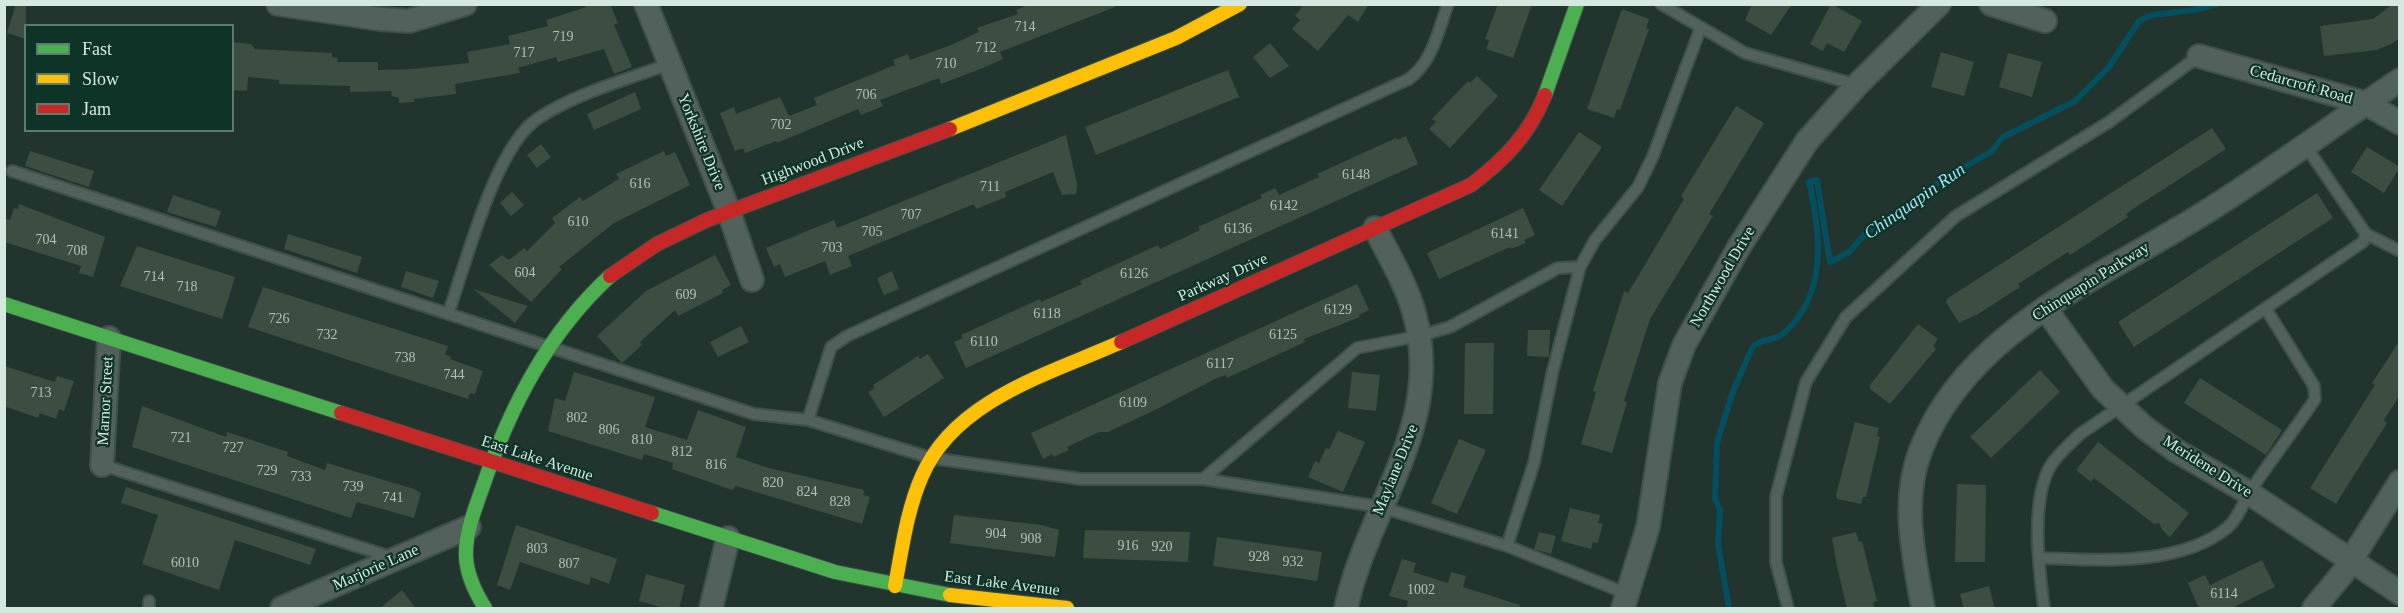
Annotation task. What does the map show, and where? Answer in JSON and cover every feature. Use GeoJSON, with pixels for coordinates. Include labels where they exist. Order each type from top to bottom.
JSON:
{"type":"FeatureCollection","features":[{"type":"Feature","properties":{"kind":"street"},"geometry":{"type":"LineString","coordinates":[[278,4],[380,20],[410,21],[465,4]]}},
{"type":"Feature","properties":{"kind":"street","name":"Yorkshire Drive"},"geometry":{"type":"LineString","coordinates":[[646,4],[729,212],[752,280]]}},
{"type":"Feature","properties":{"kind":"street","name":"Highwood Drive"},"geometry":{"type":"LineString","coordinates":[[485,609],[469,580],[465,564],[465,546],[491,462],[532,371],[547,346],[592,291],[617,270],[652,246],[729,212],[1077,79],[1204,25],[1240,4]]}},
{"type":"Feature","properties":{"kind":"street","name":"Parkway Drive"},"geometry":{"type":"LineString","coordinates":[[895,586],[918,485],[942,440],[957,427],[981,409],[1025,385],[1471,185],[1496,166],[1518,144],[1540,105],[1577,4]]}},
{"type":"Feature","properties":{"kind":"street","name":"Northwood Drive"},"geometry":{"type":"LineString","coordinates":[[1625,601],[1645,538],[1655,490],[1670,383],[1684,345],[1739,247],[1807,141],[1857,85],[1939,4]]}},
{"type":"Feature","properties":{"kind":"street"},"geometry":{"type":"LineString","coordinates":[[1991,4],[2045,21]]}},
{"type":"Feature","properties":{"kind":"street","name":"Cedarcroft Road"},"geometry":{"type":"LineString","coordinates":[[2199,56],[2365,103],[2400,123]]}},
{"type":"Feature","properties":{"kind":"street","name":"Chinquapin Parkway"},"geometry":{"type":"LineString","coordinates":[[1923,609],[1911,526],[1911,499],[1919,454],[1942,406],[1965,378],[1995,348],[2045,308],[2202,215],[2400,80]]}},
{"type":"Feature","properties":{"kind":"street","name":"Maylane Drive"},"geometry":{"type":"LineString","coordinates":[[1346,609],[1364,547],[1412,437],[1419,408],[1419,336],[1409,298],[1375,228]]}},
{"type":"Feature","properties":{"kind":"street","name":"East Lake Avenue"},"geometry":{"type":"LineString","coordinates":[[4,304],[835,572],[895,586],[1013,604],[1067,609]]}},
{"type":"Feature","properties":{"kind":"street","name":"Meridene Drive"},"geometry":{"type":"LineString","coordinates":[[2045,308],[2086,367],[2121,407],[2175,450],[2249,493],[2400,593]]}},
{"type":"Feature","properties":{"kind":"street","name":"Marnor Street"},"geometry":{"type":"LineString","coordinates":[[102,465],[109,338]]}},
{"type":"Feature","properties":{"kind":"street"},"geometry":{"type":"LineString","coordinates":[[2314,609],[2350,561],[2400,482]]}},
{"type":"Feature","properties":{"kind":"street","name":"Marjorie Lane"},"geometry":{"type":"LineString","coordinates":[[282,609],[469,527]]}},
{"type":"Feature","properties":{"kind":"street"},"geometry":{"type":"LineString","coordinates":[[711,609],[728,538]]}},
{"type":"Feature","properties":{"kind":"lane"},"geometry":{"type":"LineString","coordinates":[[808,420],[831,347],[847,336],[1409,79],[1421,70],[1430,56],[1448,4]]}},
{"type":"Feature","properties":{"kind":"lane"},"geometry":{"type":"LineString","coordinates":[[1661,4],[1745,53],[1857,85]]}},
{"type":"Feature","properties":{"kind":"lane"},"geometry":{"type":"LineString","coordinates":[[1507,546],[1534,463],[1553,370],[1580,267],[1595,240],[1638,187],[1653,156],[1701,27]]}},
{"type":"Feature","properties":{"kind":"lane"},"geometry":{"type":"LineString","coordinates":[[1788,609],[1776,562],[1776,496],[1806,382],[1846,317],[1956,216],[2109,122],[2199,56]]}},
{"type":"Feature","properties":{"kind":"lane"},"geometry":{"type":"LineString","coordinates":[[448,314],[486,205],[515,141],[536,120],[565,104],[669,64]]}},
{"type":"Feature","properties":{"kind":"lane"},"geometry":{"type":"LineString","coordinates":[[2305,144],[2366,234],[2400,251]]}},
{"type":"Feature","properties":{"kind":"lane"},"geometry":{"type":"LineString","coordinates":[[12,171],[754,414],[808,420],[931,458],[1080,479],[1203,479],[1381,507],[1507,546],[1625,601]]}},
{"type":"Feature","properties":{"kind":"lane"},"geometry":{"type":"LineString","coordinates":[[2044,609],[2039,510],[2049,470],[2061,452],[2080,434],[2363,242],[2366,234]]}},
{"type":"Feature","properties":{"kind":"lane"},"geometry":{"type":"LineString","coordinates":[[1203,479],[1357,348],[1419,336],[1450,327],[1558,268],[1580,267]]}},
{"type":"Feature","properties":{"kind":"lane"},"geometry":{"type":"LineString","coordinates":[[2040,558],[2129,561],[2187,547],[2227,528],[2235,520],[2249,493],[2315,399],[2314,386],[2266,309]]}},
{"type":"Feature","properties":{"kind":"lane"},"geometry":{"type":"LineString","coordinates":[[102,465],[397,559]]}},
{"type":"Feature","properties":{"kind":"building"},"geometry":{"type":"Polygon","coordinates":[[[16,4],[26,4],[24,38],[7,33],[16,4]]]}},
{"type":"Feature","properties":{"kind":"building"},"geometry":{"type":"Polygon","coordinates":[[[585,4],[610,4],[618,23],[614,25],[632,67],[614,74],[604,49],[558,62],[556,57],[518,68],[520,73],[455,84],[456,94],[399,103],[399,98],[392,96],[391,91],[350,92],[350,86],[279,84],[279,80],[248,77],[247,91],[234,90],[234,42],[251,44],[255,49],[332,53],[332,57],[338,58],[337,62],[378,62],[378,70],[412,69],[469,63],[467,52],[510,44],[508,36],[548,26],[546,20],[586,7],[585,4]]]}},
{"type":"Feature","properties":{"kind":"building"},"geometry":{"type":"Polygon","coordinates":[[[1030,4],[1115,4],[1115,7],[1000,52],[1003,59],[983,68],[941,84],[939,78],[880,100],[883,106],[861,115],[858,109],[777,143],[776,141],[745,153],[743,148],[735,151],[720,113],[734,107],[736,114],[780,97],[789,116],[817,105],[814,98],[895,65],[893,60],[908,54],[910,60],[951,45],[979,32],[977,28],[1018,14],[1016,10],[1030,4]]]}},
{"type":"Feature","properties":{"kind":"building"},"geometry":{"type":"Polygon","coordinates":[[[1304,4],[1369,4],[1358,22],[1348,15],[1318,51],[1292,29],[1300,20],[1295,16],[1304,4]]]}},
{"type":"Feature","properties":{"kind":"building"},"geometry":{"type":"Polygon","coordinates":[[[1498,4],[1532,4],[1513,58],[1486,49],[1489,40],[1485,39],[1498,4]]]}},
{"type":"Feature","properties":{"kind":"building"},"geometry":{"type":"Polygon","coordinates":[[[1752,4],[1792,4],[1771,35],[1745,20],[1752,4]]]}},
{"type":"Feature","properties":{"kind":"building"},"geometry":{"type":"Polygon","coordinates":[[[1831,4],[1862,21],[1844,52],[1827,43],[1823,51],[1810,44],[1831,4]]]}},
{"type":"Feature","properties":{"kind":"building"},"geometry":{"type":"Polygon","coordinates":[[[2393,4],[2400,4],[2400,38],[2377,50],[2324,56],[2320,26],[2373,19],[2393,4]]]}},
{"type":"Feature","properties":{"kind":"building"},"geometry":{"type":"Polygon","coordinates":[[[1622,9],[1649,19],[1646,28],[1649,29],[1620,110],[1617,109],[1614,118],[1587,109],[1622,9]]]}},
{"type":"Feature","properties":{"kind":"building"},"geometry":{"type":"Polygon","coordinates":[[[1270,43],[1289,66],[1270,78],[1253,57],[1270,43]]]}},
{"type":"Feature","properties":{"kind":"building"},"geometry":{"type":"Polygon","coordinates":[[[1941,52],[1974,62],[1964,96],[1931,87],[1941,52]]]}},
{"type":"Feature","properties":{"kind":"building"},"geometry":{"type":"Polygon","coordinates":[[[2008,53],[2042,62],[2032,97],[1999,87],[2008,53]]]}},
{"type":"Feature","properties":{"kind":"building"},"geometry":{"type":"Polygon","coordinates":[[[1228,70],[1239,97],[1096,155],[1085,127],[1228,70]]]}},
{"type":"Feature","properties":{"kind":"building"},"geometry":{"type":"Polygon","coordinates":[[[1477,76],[1498,96],[1450,148],[1429,129],[1436,122],[1432,119],[1468,81],[1470,83],[1477,76]]]}},
{"type":"Feature","properties":{"kind":"building"},"geometry":{"type":"Polygon","coordinates":[[[635,92],[641,109],[594,130],[587,114],[635,92]]]}},
{"type":"Feature","properties":{"kind":"building"},"geometry":{"type":"Polygon","coordinates":[[[1736,106],[1764,123],[1709,214],[1713,216],[1650,319],[1624,401],[1627,402],[1612,453],[1581,444],[1596,392],[1593,391],[1624,291],[1628,293],[1684,199],[1681,196],[1736,106]]]}},
{"type":"Feature","properties":{"kind":"building"},"geometry":{"type":"Polygon","coordinates":[[[2212,128],[2226,149],[2139,205],[2126,214],[2128,217],[2070,255],[2068,252],[2018,284],[2020,287],[1978,314],[1959,323],[1946,302],[1948,298],[2212,128]]]}},
{"type":"Feature","properties":{"kind":"building"},"geometry":{"type":"Polygon","coordinates":[[[1579,132],[1602,147],[1562,206],[1539,190],[1579,132]]]}},
{"type":"Feature","properties":{"kind":"building"},"geometry":{"type":"Polygon","coordinates":[[[1066,135],[1077,184],[1076,194],[1062,195],[1053,172],[1005,192],[1006,197],[976,209],[974,204],[848,256],[852,266],[830,275],[825,261],[785,277],[780,264],[774,267],[766,248],[834,220],[837,228],[1066,135]]]}},
{"type":"Feature","properties":{"kind":"building"},"geometry":{"type":"Polygon","coordinates":[[[1406,136],[1418,164],[966,368],[954,342],[963,338],[961,335],[1040,299],[1041,302],[1082,284],[1080,281],[1158,245],[1160,249],[1200,230],[1198,227],[1262,198],[1260,195],[1275,188],[1279,195],[1319,177],[1317,174],[1396,138],[1397,140],[1406,136]]]}},
{"type":"Feature","properties":{"kind":"building"},"geometry":{"type":"Polygon","coordinates":[[[541,144],[551,157],[537,168],[527,155],[541,144]]]}},
{"type":"Feature","properties":{"kind":"building"},"geometry":{"type":"Polygon","coordinates":[[[2367,147],[2400,167],[2384,193],[2351,172],[2367,147]]]}},
{"type":"Feature","properties":{"kind":"building"},"geometry":{"type":"Polygon","coordinates":[[[30,151],[94,171],[89,187],[25,166],[30,151]]]}},
{"type":"Feature","properties":{"kind":"building"},"geometry":{"type":"Polygon","coordinates":[[[664,151],[666,156],[675,152],[690,185],[614,223],[559,267],[562,269],[531,302],[489,265],[502,255],[509,260],[524,248],[527,251],[555,223],[552,218],[580,197],[583,201],[619,179],[616,174],[664,151]]]}},
{"type":"Feature","properties":{"kind":"building"},"geometry":{"type":"Polygon","coordinates":[[[512,192],[524,205],[511,216],[500,203],[512,192]]]}},
{"type":"Feature","properties":{"kind":"building"},"geometry":{"type":"Polygon","coordinates":[[[2317,193],[2333,218],[2134,347],[2118,322],[2317,193]]]}},
{"type":"Feature","properties":{"kind":"building"},"geometry":{"type":"Polygon","coordinates":[[[173,195],[221,211],[216,227],[167,212],[173,195]]]}},
{"type":"Feature","properties":{"kind":"building"},"geometry":{"type":"Polygon","coordinates":[[[19,204],[105,237],[93,277],[79,273],[81,266],[4,242],[4,218],[10,220],[14,208],[18,209],[19,204]]]}},
{"type":"Feature","properties":{"kind":"building"},"geometry":{"type":"Polygon","coordinates":[[[1523,208],[1535,235],[1524,240],[1526,243],[1511,249],[1510,247],[1439,279],[1427,253],[1523,208]]]}},
{"type":"Feature","properties":{"kind":"building"},"geometry":{"type":"Polygon","coordinates":[[[288,234],[362,257],[357,273],[284,249],[288,234]]]}},
{"type":"Feature","properties":{"kind":"building"},"geometry":{"type":"Polygon","coordinates":[[[137,246],[235,277],[222,319],[120,286],[137,246]]]}},
{"type":"Feature","properties":{"kind":"building"},"geometry":{"type":"Polygon","coordinates":[[[715,255],[731,285],[722,290],[723,293],[678,316],[675,310],[640,342],[642,345],[622,363],[597,336],[646,291],[715,255]]]}},
{"type":"Feature","properties":{"kind":"building"},"geometry":{"type":"Polygon","coordinates":[[[406,271],[439,281],[433,298],[401,287],[406,271]]]}},
{"type":"Feature","properties":{"kind":"building"},"geometry":{"type":"Polygon","coordinates":[[[892,271],[899,289],[884,295],[877,278],[892,271]]]}},
{"type":"Feature","properties":{"kind":"building"},"geometry":{"type":"Polygon","coordinates":[[[1357,284],[1369,310],[1359,315],[1360,317],[1304,339],[1305,342],[1227,378],[1226,375],[1217,378],[1108,432],[1099,432],[1067,447],[1069,450],[1043,459],[1031,433],[1357,284]]]}},
{"type":"Feature","properties":{"kind":"building"},"geometry":{"type":"Polygon","coordinates":[[[263,287],[448,346],[445,354],[451,357],[450,359],[483,371],[475,394],[470,393],[468,399],[248,327],[263,287]]]}},
{"type":"Feature","properties":{"kind":"building"},"geometry":{"type":"Polygon","coordinates":[[[473,289],[528,306],[515,323],[473,289]]]}},
{"type":"Feature","properties":{"kind":"building"},"geometry":{"type":"Polygon","coordinates":[[[1918,324],[1938,339],[1933,346],[1936,349],[1890,404],[1870,389],[1870,385],[1918,324]]]}},
{"type":"Feature","properties":{"kind":"building"},"geometry":{"type":"Polygon","coordinates":[[[741,326],[749,342],[718,357],[710,342],[741,326]]]}},
{"type":"Feature","properties":{"kind":"building"},"geometry":{"type":"Polygon","coordinates":[[[1528,330],[1550,330],[1549,357],[1527,356],[1528,330]]]}},
{"type":"Feature","properties":{"kind":"building"},"geometry":{"type":"Polygon","coordinates":[[[2400,340],[2400,395],[2384,420],[2387,423],[2336,504],[2310,488],[2375,385],[2372,383],[2400,340]]]}},
{"type":"Feature","properties":{"kind":"building"},"geometry":{"type":"Polygon","coordinates":[[[1465,343],[1494,343],[1493,414],[1464,414],[1465,343]]]}},
{"type":"Feature","properties":{"kind":"building"},"geometry":{"type":"Polygon","coordinates":[[[928,354],[944,378],[884,417],[868,392],[875,388],[873,385],[918,356],[920,359],[928,354]]]}},
{"type":"Feature","properties":{"kind":"building"},"geometry":{"type":"Polygon","coordinates":[[[4,366],[55,382],[57,376],[74,381],[64,411],[59,409],[56,419],[40,413],[38,418],[4,406],[4,366]]]}},
{"type":"Feature","properties":{"kind":"building"},"geometry":{"type":"Polygon","coordinates":[[[2040,370],[2060,392],[1991,458],[1970,437],[2040,370]]]}},
{"type":"Feature","properties":{"kind":"building"},"geometry":{"type":"Polygon","coordinates":[[[574,372],[655,397],[645,427],[687,440],[698,410],[746,427],[736,457],[769,468],[864,490],[863,495],[870,497],[862,524],[736,486],[732,490],[672,469],[673,463],[644,454],[642,460],[548,431],[555,398],[565,401],[574,372]]]}},
{"type":"Feature","properties":{"kind":"building"},"geometry":{"type":"Polygon","coordinates":[[[1352,372],[1380,375],[1376,411],[1348,408],[1352,372]]]}},
{"type":"Feature","properties":{"kind":"building"},"geometry":{"type":"Polygon","coordinates":[[[2200,378],[2282,430],[2266,455],[2184,403],[2200,378]]]}},
{"type":"Feature","properties":{"kind":"building"},"geometry":{"type":"Polygon","coordinates":[[[142,406],[226,437],[227,432],[288,452],[287,456],[325,470],[327,463],[414,489],[421,493],[414,518],[357,502],[351,518],[132,447],[142,406]]]}},
{"type":"Feature","properties":{"kind":"building"},"geometry":{"type":"Polygon","coordinates":[[[1855,422],[1879,428],[1877,436],[1880,437],[1866,497],[1863,497],[1861,504],[1837,499],[1836,495],[1855,422]]]}},
{"type":"Feature","properties":{"kind":"building"},"geometry":{"type":"Polygon","coordinates":[[[1338,431],[1365,442],[1343,492],[1308,477],[1315,461],[1319,463],[1338,431]]]}},
{"type":"Feature","properties":{"kind":"building"},"geometry":{"type":"Polygon","coordinates":[[[1459,439],[1486,450],[1457,514],[1431,503],[1459,439]]]}},
{"type":"Feature","properties":{"kind":"building"},"geometry":{"type":"Polygon","coordinates":[[[2098,442],[2189,513],[2170,537],[2159,523],[2154,524],[2094,478],[2091,482],[2076,470],[2098,442]]]}},
{"type":"Feature","properties":{"kind":"building"},"geometry":{"type":"Polygon","coordinates":[[[1957,484],[1986,485],[1985,562],[1955,562],[1957,484]]]}},
{"type":"Feature","properties":{"kind":"building"},"geometry":{"type":"Polygon","coordinates":[[[126,487],[316,549],[310,565],[235,540],[219,590],[142,564],[158,515],[121,503],[126,487]]]}},
{"type":"Feature","properties":{"kind":"building"},"geometry":{"type":"Polygon","coordinates":[[[1570,508],[1600,515],[1598,523],[1603,524],[1598,543],[1593,542],[1591,549],[1561,541],[1570,508]]]}},
{"type":"Feature","properties":{"kind":"building"},"geometry":{"type":"Polygon","coordinates":[[[954,515],[1042,525],[1059,530],[1055,557],[950,543],[954,515]]]}},
{"type":"Feature","properties":{"kind":"building"},"geometry":{"type":"Polygon","coordinates":[[[516,525],[617,559],[609,584],[591,577],[589,585],[520,562],[510,590],[497,585],[516,525]]]}},
{"type":"Feature","properties":{"kind":"building"},"geometry":{"type":"Polygon","coordinates":[[[1085,530],[1190,532],[1188,562],[1083,558],[1085,530]]]}},
{"type":"Feature","properties":{"kind":"building"},"geometry":{"type":"Polygon","coordinates":[[[1539,532],[1556,536],[1551,554],[1534,549],[1539,532]]]}},
{"type":"Feature","properties":{"kind":"building"},"geometry":{"type":"Polygon","coordinates":[[[1856,532],[1859,542],[1862,541],[1877,601],[1873,602],[1875,609],[1847,609],[1832,538],[1856,532]]]}},
{"type":"Feature","properties":{"kind":"building"},"geometry":{"type":"Polygon","coordinates":[[[1217,537],[1322,552],[1317,581],[1213,566],[1217,537]]]}},
{"type":"Feature","properties":{"kind":"building"},"geometry":{"type":"Polygon","coordinates":[[[1402,559],[1416,563],[1413,572],[1448,583],[1451,572],[1466,576],[1463,587],[1520,605],[1519,609],[1406,609],[1408,601],[1389,596],[1402,559]]]}},
{"type":"Feature","properties":{"kind":"building"},"geometry":{"type":"Polygon","coordinates":[[[2262,560],[2275,587],[2230,609],[2199,609],[2188,583],[2205,575],[2210,585],[2262,560]]]}},
{"type":"Feature","properties":{"kind":"building"},"geometry":{"type":"Polygon","coordinates":[[[646,574],[685,585],[679,609],[668,609],[639,601],[646,574]]]}},
{"type":"Feature","properties":{"kind":"building"},"geometry":{"type":"Polygon","coordinates":[[[1989,586],[1995,609],[1964,609],[1960,594],[1989,586]]]}},
{"type":"Feature","properties":{"kind":"building"},"geometry":{"type":"Polygon","coordinates":[[[402,590],[416,609],[379,609],[402,590]]]}},
{"type":"Feature","properties":{"kind":"waterway","name":"Chinquapin Run"},"geometry":{"type":"LineString","coordinates":[[1729,608],[1718,544],[1720,510],[1715,498],[1717,443],[1732,394],[1752,348],[1759,342],[1776,338],[1784,333],[1798,317],[1815,281],[1818,241],[1809,182],[1817,180],[1830,262],[1849,252],[1868,231],[1910,209],[1939,182],[1992,151],[2003,137],[2075,101],[2109,67],[2139,21],[2152,15],[2195,10],[2217,4]]}},
{"type":"Feature","properties":{"kind":"traffic: fast"},"geometry":{"type":"LineString","coordinates":[[1545,95],[1577,4]]}},
{"type":"Feature","properties":{"kind":"traffic: fast"},"geometry":{"type":"LineString","coordinates":[[485,608],[470,577],[466,548],[471,521],[494,457],[533,373],[568,322],[610,276]]}},
{"type":"Feature","properties":{"kind":"traffic: fast"},"geometry":{"type":"LineString","coordinates":[[4,304],[341,413]]}},
{"type":"Feature","properties":{"kind":"traffic: fast"},"geometry":{"type":"LineString","coordinates":[[652,513],[835,572],[950,595]]}},
{"type":"Feature","properties":{"kind":"traffic: slow"},"geometry":{"type":"LineString","coordinates":[[950,129],[1176,38],[1240,4]]}},
{"type":"Feature","properties":{"kind":"traffic: slow"},"geometry":{"type":"LineString","coordinates":[[895,586],[912,502],[922,476],[937,449],[957,427],[981,408],[1008,392],[1121,342]]}},
{"type":"Feature","properties":{"kind":"traffic: slow"},"geometry":{"type":"LineString","coordinates":[[950,595],[1067,608]]}},
{"type":"Feature","properties":{"kind":"traffic: jam"},"geometry":{"type":"LineString","coordinates":[[1121,342],[1471,185],[1495,166],[1515,145],[1524,134],[1545,95]]}},
{"type":"Feature","properties":{"kind":"traffic: jam"},"geometry":{"type":"LineString","coordinates":[[610,276],[657,244],[707,220],[950,129]]}},
{"type":"Feature","properties":{"kind":"traffic: jam"},"geometry":{"type":"LineString","coordinates":[[341,413],[652,513]]}}]}
